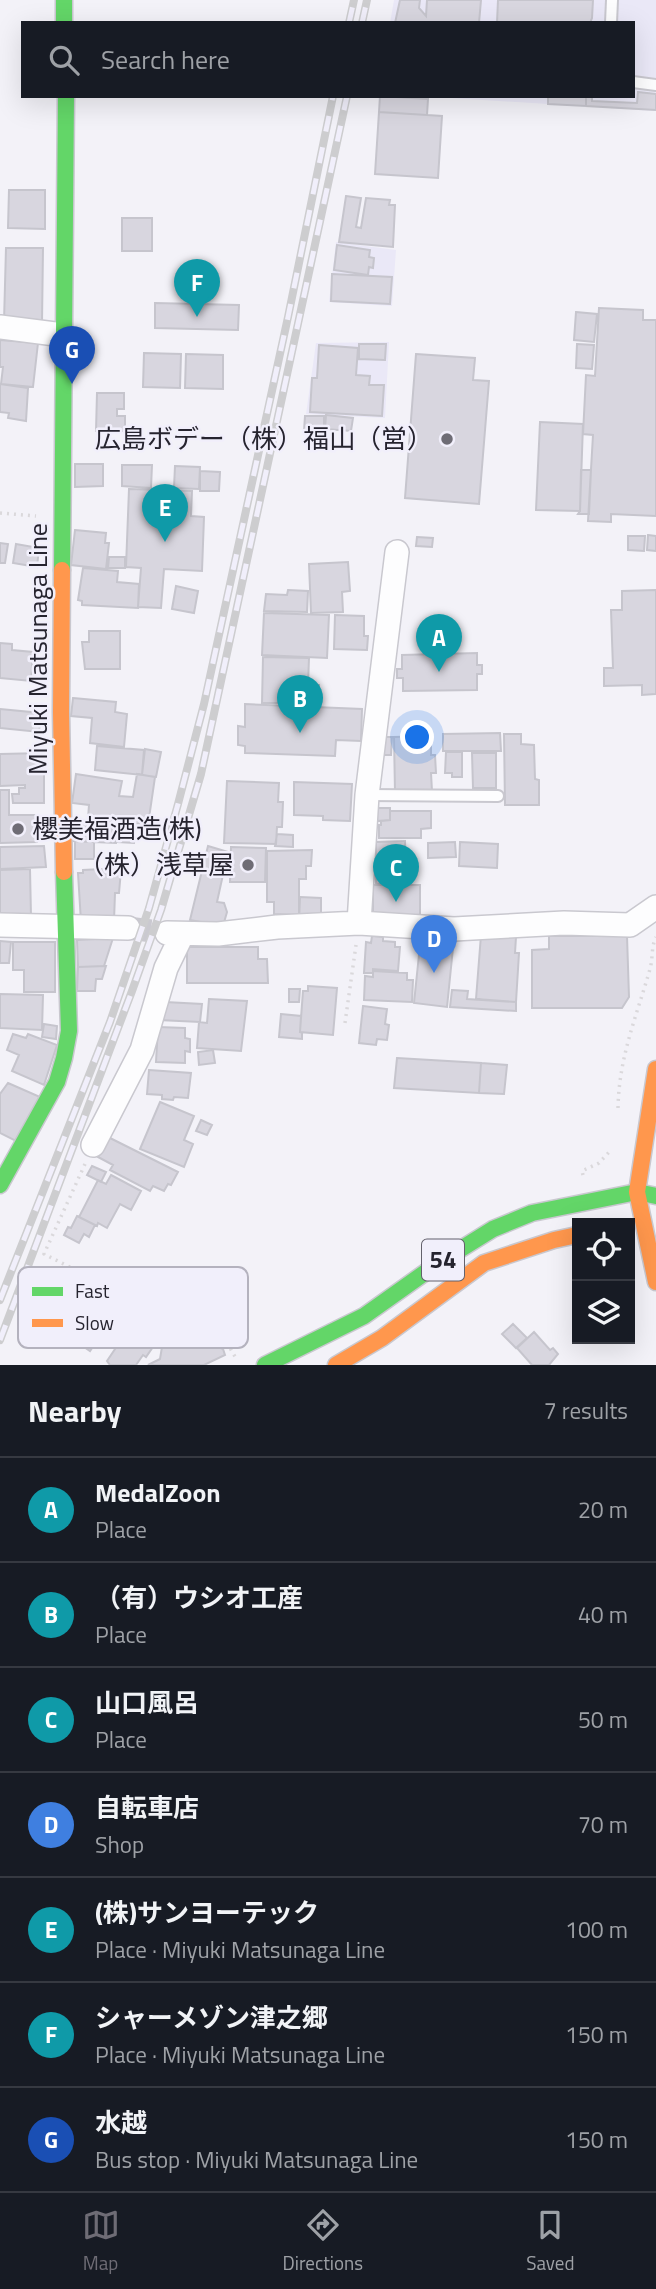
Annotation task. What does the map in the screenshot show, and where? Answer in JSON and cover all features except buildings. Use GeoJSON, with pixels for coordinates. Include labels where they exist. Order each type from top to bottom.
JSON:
{"type":"FeatureCollection","features":[{"type":"Feature","properties":{"kind":"main road"},"geometry":{"type":"LineString","coordinates":[[64,0],[64,21]]}},
{"type":"Feature","properties":{"kind":"main road","name":"Miyuki Matsunaga Line"},"geometry":{"type":"LineString","coordinates":[[0,1185],[57,1082],[69,1031],[61,712],[66,98]]}},
{"type":"Feature","properties":{"kind":"main road"},"geometry":{"type":"LineString","coordinates":[[656,1069],[636,1192],[656,1282]]}},
{"type":"Feature","properties":{"kind":"main road","name":"54"},"geometry":{"type":"LineString","coordinates":[[265,1365],[364,1316],[492,1229],[532,1213],[636,1192],[656,1196]]}},
{"type":"Feature","properties":{"kind":"main road","name":"54"},"geometry":{"type":"LineString","coordinates":[[337,1365],[382,1338],[484,1264],[572,1236]]}},
{"type":"Feature","properties":{"kind":"street"},"geometry":{"type":"LineString","coordinates":[[0,327],[63,335]]}},
{"type":"Feature","properties":{"kind":"street"},"geometry":{"type":"LineString","coordinates":[[359,923],[367,795],[397,552]]}},
{"type":"Feature","properties":{"kind":"street"},"geometry":{"type":"LineString","coordinates":[[93,1145],[142,1050],[175,934],[219,934],[277,927],[359,923],[454,929],[564,923],[630,925],[656,907]]}},
{"type":"Feature","properties":{"kind":"street"},"geometry":{"type":"LineString","coordinates":[[0,925],[128,928]]}},
{"type":"Feature","properties":{"kind":"lane"},"geometry":{"type":"LineString","coordinates":[[611,21],[612,0]]}},
{"type":"Feature","properties":{"kind":"lane"},"geometry":{"type":"LineString","coordinates":[[635,82],[656,85]]}},
{"type":"Feature","properties":{"kind":"lane"},"geometry":{"type":"LineString","coordinates":[[367,795],[498,796]]}},
{"type":"Feature","properties":{"kind":"path"},"geometry":{"type":"LineString","coordinates":[[0,513],[63,518]]}},
{"type":"Feature","properties":{"kind":"path"},"geometry":{"type":"LineString","coordinates":[[345,1023],[359,923]]}},
{"type":"Feature","properties":{"kind":"path"},"geometry":{"type":"LineString","coordinates":[[618,1108],[625,1047],[651,964],[656,937]]}},
{"type":"Feature","properties":{"kind":"path"},"geometry":{"type":"LineString","coordinates":[[588,1202],[582,1171],[599,1163],[611,1151],[614,1143]]}},
{"type":"Feature","properties":{"kind":"path"},"geometry":{"type":"LineString","coordinates":[[70,1267],[44,1254],[93,1145]]}},
{"type":"Feature","properties":{"kind":"path"},"geometry":{"type":"LineString","coordinates":[[230,1348],[240,1365]]}},
{"type":"Feature","properties":{"kind":"shaded area"},"geometry":{"type":"Polygon","coordinates":[[[394,0],[656,0],[656,111],[451,98],[635,98],[635,21],[390,21],[394,0]]]}},
{"type":"Feature","properties":{"kind":"shaded area"},"geometry":{"type":"Polygon","coordinates":[[[336,242],[396,250],[392,306],[329,302],[336,242]]]}},
{"type":"Feature","properties":{"kind":"shaded area"},"geometry":{"type":"Polygon","coordinates":[[[389,342],[385,418],[306,414],[316,343],[389,342]]]}},
{"type":"Feature","properties":{"kind":"tunnel"},"geometry":{"type":"LineString","coordinates":[[128,928],[167,933]]}},
{"type":"Feature","properties":{"kind":"railway"},"geometry":{"type":"LineString","coordinates":[[349,21],[354,0]]}},
{"type":"Feature","properties":{"kind":"railway"},"geometry":{"type":"LineString","coordinates":[[362,21],[367,0]]}},
{"type":"Feature","properties":{"kind":"railway"},"geometry":{"type":"LineString","coordinates":[[0,1300],[110,1022],[149,908],[178,804],[204,704],[333,98]]}},
{"type":"Feature","properties":{"kind":"railway"},"geometry":{"type":"LineString","coordinates":[[28,1267],[161,910],[201,774],[347,98]]}},
{"type":"Feature","properties":{"kind":"railway"},"geometry":{"type":"LineString","coordinates":[[0,1340],[18,1292]]}},
{"type":"Feature","properties":{"kind":"traffic: fast"},"geometry":{"type":"LineString","coordinates":[[64,0],[64,21]]}},
{"type":"Feature","properties":{"kind":"traffic: fast"},"geometry":{"type":"LineString","coordinates":[[62,570],[66,98]]}},
{"type":"Feature","properties":{"kind":"traffic: fast"},"geometry":{"type":"LineString","coordinates":[[0,1185],[57,1082],[64,1058],[69,1031],[64,872]]}},
{"type":"Feature","properties":{"kind":"traffic: fast"},"geometry":{"type":"LineString","coordinates":[[265,1365],[364,1316],[440,1262],[493,1229],[532,1213],[637,1192],[656,1196]]}},
{"type":"Feature","properties":{"kind":"traffic: slow"},"geometry":{"type":"LineString","coordinates":[[62,570],[64,872]]}},
{"type":"Feature","properties":{"kind":"traffic: slow"},"geometry":{"type":"LineString","coordinates":[[656,1069],[637,1192],[656,1282]]}},
{"type":"Feature","properties":{"kind":"traffic: slow"},"geometry":{"type":"LineString","coordinates":[[336,1365],[382,1338],[484,1263],[572,1236]]}},
{"type":"Feature","properties":{"kind":"place","name":"シャーメゾン津之郷"},"geometry":{"type":"Point","coordinates":[197,317]}},
{"type":"Feature","properties":{"kind":"place","name":"水越"},"geometry":{"type":"Point","coordinates":[72,384]}},
{"type":"Feature","properties":{"kind":"place","name":"広島ボデー（株）福山（営）"},"geometry":{"type":"Point","coordinates":[447,439]}},
{"type":"Feature","properties":{"kind":"place","name":"(株)サンヨーテック"},"geometry":{"type":"Point","coordinates":[165,542]}},
{"type":"Feature","properties":{"kind":"place","name":"MedalZoon"},"geometry":{"type":"Point","coordinates":[439,672]}},
{"type":"Feature","properties":{"kind":"place","name":"（有）ウシオ工産"},"geometry":{"type":"Point","coordinates":[300,733]}},
{"type":"Feature","properties":{"kind":"place","name":"櫻美福酒造(株)"},"geometry":{"type":"Point","coordinates":[18,829]}},
{"type":"Feature","properties":{"kind":"place","name":"（株）浅草屋"},"geometry":{"type":"Point","coordinates":[248,865]}},
{"type":"Feature","properties":{"kind":"place","name":"山口風呂"},"geometry":{"type":"Point","coordinates":[396,902]}},
{"type":"Feature","properties":{"kind":"place","name":"自転車店"},"geometry":{"type":"Point","coordinates":[434,973]}}]}
